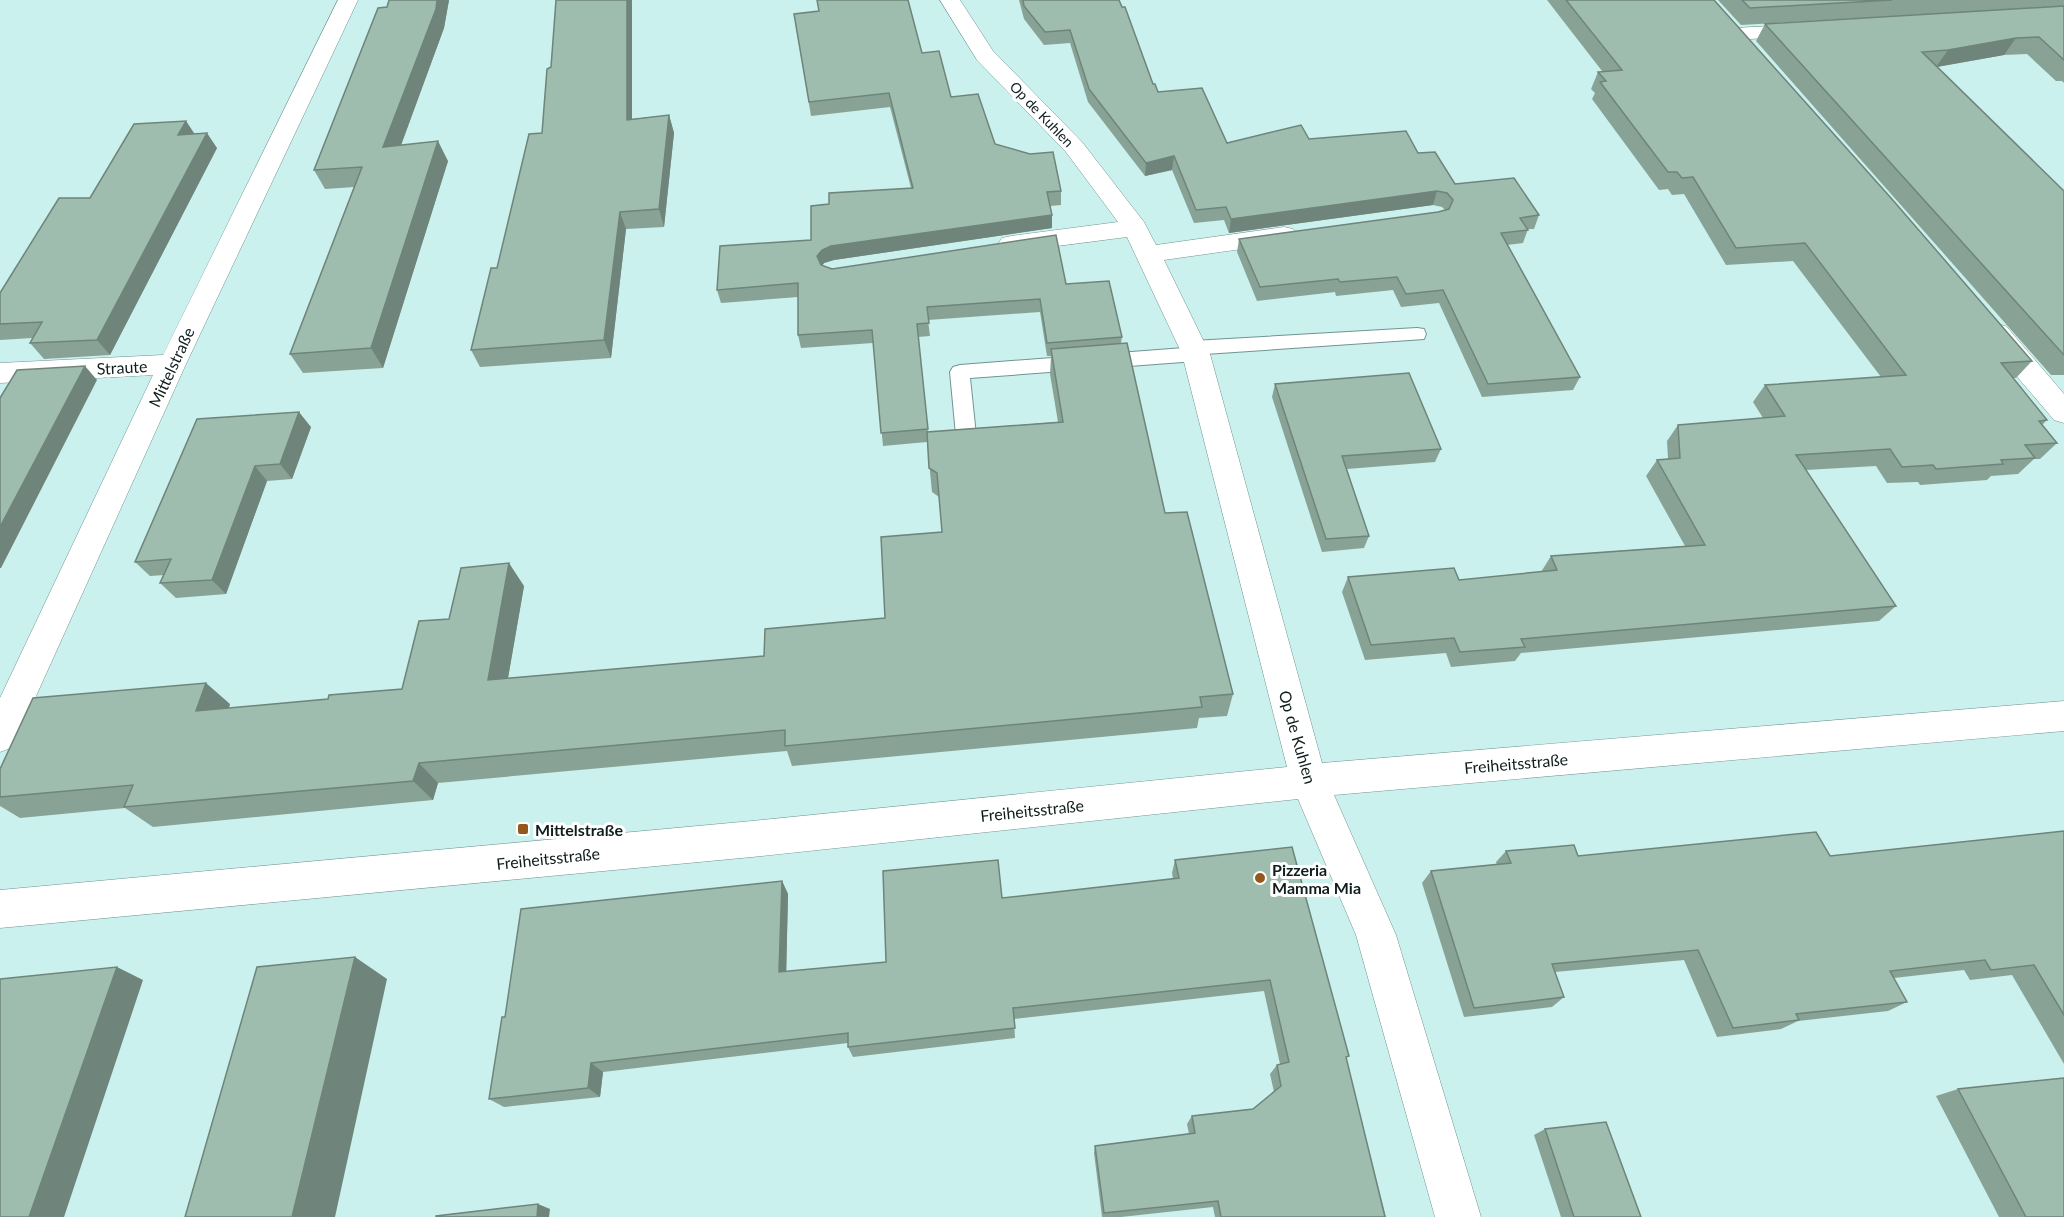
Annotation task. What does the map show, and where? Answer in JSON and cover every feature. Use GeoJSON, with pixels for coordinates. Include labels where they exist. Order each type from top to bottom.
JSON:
{"type":"FeatureCollection","features":[{"type":"Feature","properties":{"kind":"street","name":"Mittelstraße"},"geometry":{"type":"LineString","coordinates":[[0,736],[172,364],[348,0]]}},
{"type":"Feature","properties":{"kind":"street","name":"Op de Kuhlen"},"geometry":{"type":"LineString","coordinates":[[950,0],[985,55],[1074,147],[1134,228],[1149,254],[1195,351],[1309,781],[1376,935],[1458,1217]]}},
{"type":"Feature","properties":{"kind":"street"},"geometry":{"type":"LineString","coordinates":[[1758,60],[1728,25],[1829,28]]}},
{"type":"Feature","properties":{"kind":"street"},"geometry":{"type":"LineString","coordinates":[[988,247],[1134,228]]}},
{"type":"Feature","properties":{"kind":"street"},"geometry":{"type":"LineString","coordinates":[[1149,254],[1303,233]]}},
{"type":"Feature","properties":{"kind":"street"},"geometry":{"type":"LineString","coordinates":[[1981,316],[2064,413]]}},
{"type":"Feature","properties":{"kind":"street","name":"Straute"},"geometry":{"type":"LineString","coordinates":[[0,373],[172,364]]}},
{"type":"Feature","properties":{"kind":"street","name":"Freiheitsstraße"},"geometry":{"type":"LineString","coordinates":[[0,909],[752,839],[1309,781],[2064,716]]}},
{"type":"Feature","properties":{"kind":"lane"},"geometry":{"type":"LineString","coordinates":[[966,435],[960,372],[1417,334]]}},
{"type":"Feature","properties":{"kind":"building"},"geometry":{"type":"Polygon","coordinates":[[[389,0],[437,0],[436,9],[383,147],[438,141],[371,348],[290,354],[362,167],[314,170],[378,8],[387,7],[389,0]]]}},
{"type":"Feature","properties":{"kind":"building"},"geometry":{"type":"Polygon","coordinates":[[[556,0],[627,0],[627,120],[669,115],[659,209],[620,212],[604,340],[471,350],[491,268],[497,268],[529,134],[542,133],[547,69],[551,67],[556,0]]]}},
{"type":"Feature","properties":{"kind":"building"},"geometry":{"type":"Polygon","coordinates":[[[817,0],[908,0],[922,53],[939,51],[951,97],[978,94],[995,144],[1030,154],[1053,152],[1061,191],[1047,192],[1052,215],[831,246],[822,250],[817,256],[821,265],[832,269],[1056,235],[1066,284],[1109,281],[1122,337],[1047,343],[1040,299],[927,307],[929,323],[917,324],[928,429],[881,433],[872,330],[798,335],[798,283],[717,290],[720,246],[811,240],[811,206],[829,204],[829,193],[913,188],[889,93],[809,102],[794,14],[819,11],[817,0]]]}},
{"type":"Feature","properties":{"kind":"building"},"geometry":{"type":"Polygon","coordinates":[[[1023,0],[1119,0],[1122,7],[1125,7],[1158,92],[1202,88],[1227,143],[1301,125],[1309,139],[1406,131],[1418,153],[1435,152],[1455,184],[1514,178],[1539,215],[1520,218],[1528,230],[1501,233],[1580,377],[1488,384],[1443,290],[1406,294],[1397,277],[1340,282],[1338,279],[1260,287],[1239,239],[1438,212],[1449,209],[1453,200],[1447,193],[1437,191],[1231,219],[1226,207],[1196,210],[1174,156],[1146,163],[1089,89],[1070,30],[1045,32],[1024,6],[1023,0]]]}},
{"type":"Feature","properties":{"kind":"building"},"geometry":{"type":"Polygon","coordinates":[[[1566,0],[1714,0],[1891,198],[2032,361],[2001,363],[2047,420],[2039,421],[2057,443],[2025,445],[2035,458],[2001,460],[2003,464],[1936,469],[1933,465],[1902,467],[1890,449],[1796,455],[1896,606],[1521,639],[1525,647],[1460,652],[1454,638],[1371,645],[1348,577],[1454,568],[1459,580],[1557,570],[1551,556],[1705,545],[1657,460],[1680,458],[1678,425],[1785,416],[1765,385],[1906,375],[1805,243],[1736,248],[1693,177],[1682,178],[1677,172],[1668,172],[1600,82],[1606,81],[1598,72],[1622,70],[1566,0]]]}},
{"type":"Feature","properties":{"kind":"building"},"geometry":{"type":"Polygon","coordinates":[[[1742,0],[1892,0],[1750,8],[1742,0]]]}},
{"type":"Feature","properties":{"kind":"building"},"geometry":{"type":"Polygon","coordinates":[[[2064,6],[2064,60],[2039,37],[2016,38],[1948,50],[1922,52],[2064,191],[2064,355],[1765,24],[2064,6]]]}},
{"type":"Feature","properties":{"kind":"building"},"geometry":{"type":"Polygon","coordinates":[[[186,121],[178,135],[207,133],[97,340],[30,343],[42,322],[0,324],[0,293],[59,198],[90,198],[134,124],[186,121]]]}},
{"type":"Feature","properties":{"kind":"building"},"geometry":{"type":"Polygon","coordinates":[[[1127,343],[1165,513],[1187,512],[1233,694],[1200,697],[1202,707],[785,746],[785,730],[419,763],[413,781],[124,807],[133,785],[0,797],[0,769],[33,698],[206,683],[196,711],[328,699],[329,695],[402,689],[419,621],[449,619],[461,568],[509,563],[488,680],[764,656],[765,629],[885,618],[881,537],[942,532],[937,473],[929,468],[927,432],[1063,422],[1051,349],[1127,343]]]}},
{"type":"Feature","properties":{"kind":"building"},"geometry":{"type":"Polygon","coordinates":[[[85,366],[0,527],[0,398],[17,370],[85,366]]]}},
{"type":"Feature","properties":{"kind":"building"},"geometry":{"type":"Polygon","coordinates":[[[1409,373],[1441,449],[1342,456],[1369,536],[1326,539],[1275,384],[1409,373]]]}},
{"type":"Feature","properties":{"kind":"building"},"geometry":{"type":"Polygon","coordinates":[[[299,412],[280,464],[255,466],[212,580],[160,583],[171,559],[135,562],[197,419],[299,412]]]}},
{"type":"Feature","properties":{"kind":"building"},"geometry":{"type":"Polygon","coordinates":[[[2064,831],[2064,1015],[2034,965],[1991,970],[1985,960],[1890,971],[1907,1002],[1796,1014],[1799,1020],[1733,1028],[1698,950],[1552,964],[1564,997],[1474,1008],[1431,871],[1511,863],[1506,851],[1574,845],[1578,856],[1816,832],[1830,856],[2064,831]]]}},
{"type":"Feature","properties":{"kind":"building"},"geometry":{"type":"Polygon","coordinates":[[[1292,847],[1349,1056],[1346,1057],[1385,1217],[1221,1217],[1218,1201],[1104,1213],[1095,1146],[1195,1133],[1192,1116],[1253,1109],[1281,1086],[1277,1065],[1289,1062],[1270,980],[1013,1008],[1015,1028],[848,1047],[848,1033],[591,1063],[588,1088],[489,1099],[502,1017],[505,1017],[521,909],[782,881],[779,972],[886,962],[883,871],[998,860],[1002,898],[1179,878],[1175,860],[1292,847]]]}},
{"type":"Feature","properties":{"kind":"building"},"geometry":{"type":"Polygon","coordinates":[[[355,957],[292,1217],[185,1217],[257,967],[355,957]]]}},
{"type":"Feature","properties":{"kind":"building"},"geometry":{"type":"Polygon","coordinates":[[[117,967],[29,1217],[0,1217],[0,979],[117,967]]]}},
{"type":"Feature","properties":{"kind":"building"},"geometry":{"type":"Polygon","coordinates":[[[2064,1078],[2064,1217],[2026,1217],[1958,1089],[2064,1078]]]}},
{"type":"Feature","properties":{"kind":"building"},"geometry":{"type":"Polygon","coordinates":[[[1606,1122],[1641,1217],[1574,1217],[1545,1129],[1606,1122]]]}},
{"type":"Feature","properties":{"kind":"building"},"geometry":{"type":"Polygon","coordinates":[[[538,1204],[537,1217],[436,1217],[436,1216],[538,1204]]]}},
{"type":"Feature","properties":{"kind":"place","name":"Mittelstraße"},"geometry":{"type":"Point","coordinates":[523,829]}},
{"type":"Feature","properties":{"kind":"place","name":"Pizzeria Mamma Mia"},"geometry":{"type":"Point","coordinates":[1260,878]}}]}
